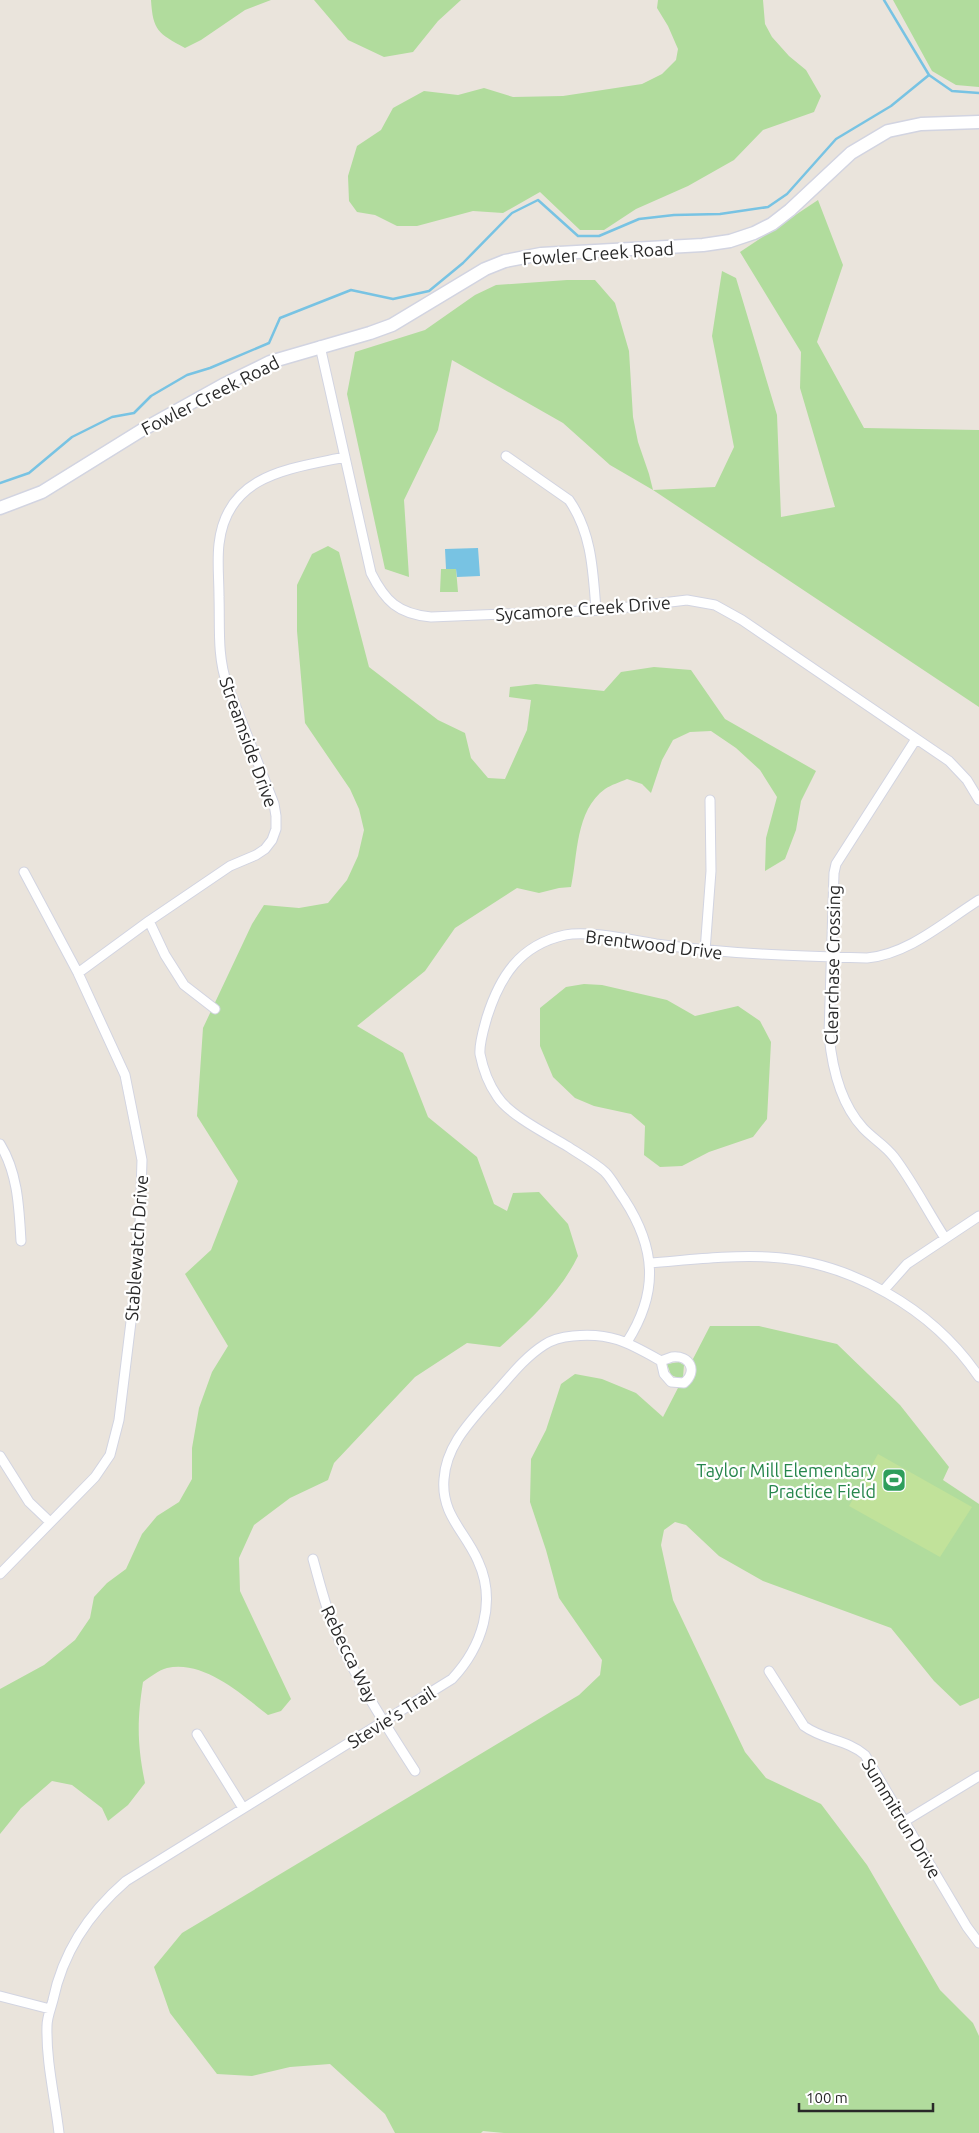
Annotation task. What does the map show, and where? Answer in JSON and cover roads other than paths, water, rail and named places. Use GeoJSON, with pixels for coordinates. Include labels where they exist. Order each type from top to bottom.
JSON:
{"type":"FeatureCollection","features":[{"type":"Feature","properties":{"kind":"main road","name":"Fowler Creek Road"},"geometry":{"type":"LineString","coordinates":[[0,508],[42,492],[134,434],[222,385],[270,362],[320,346],[370,334],[392,325],[485,269],[523,256],[575,251],[703,245],[738,239],[772,224],[790,210],[851,153],[888,131],[921,124],[979,122]]}},
{"type":"Feature","properties":{"kind":"street","name":"Sycamore Creek Drive"},"geometry":{"type":"LineString","coordinates":[[320,346],[371,573],[381,594],[405,613],[431,617],[596,610],[687,600],[715,605],[742,620],[949,761],[967,780],[979,800]]}},
{"type":"Feature","properties":{"kind":"street"},"geometry":{"type":"LineString","coordinates":[[506,456],[569,500],[575,509],[582,523],[592,563],[596,610]]}},
{"type":"Feature","properties":{"kind":"street","name":"Streamside Drive"},"geometry":{"type":"LineString","coordinates":[[78,973],[149,921],[230,866],[261,852],[272,840],[276,829],[274,804],[226,684],[221,663],[218,552],[221,530],[226,516],[238,497],[258,480],[283,471],[345,457]]}},
{"type":"Feature","properties":{"kind":"street","name":"Clearchase Crossing"},"geometry":{"type":"LineString","coordinates":[[916,739],[836,864],[834,873],[829,1035],[832,1060],[843,1095],[862,1127],[894,1156],[945,1238]]}},
{"type":"Feature","properties":{"kind":"street"},"geometry":{"type":"LineString","coordinates":[[705,951],[712,871],[710,800]]}},
{"type":"Feature","properties":{"kind":"street","name":"Stablewatch Drive"},"geometry":{"type":"LineString","coordinates":[[0,1574],[95,1477],[110,1455],[119,1420],[139,1256],[142,1160],[125,1075],[78,973],[24,872]]}},
{"type":"Feature","properties":{"kind":"street","name":"Brentwood Drive"},"geometry":{"type":"LineString","coordinates":[[627,1342],[639,1323],[649,1290],[650,1263],[639,1224],[606,1173],[523,1120],[498,1098],[485,1074],[480,1051],[484,1028],[495,993],[508,970],[537,945],[566,934],[595,935],[705,951],[867,958],[892,954],[905,948],[979,900]]}},
{"type":"Feature","properties":{"kind":"street"},"geometry":{"type":"LineString","coordinates":[[149,921],[165,956],[184,985],[215,1009]]}},
{"type":"Feature","properties":{"kind":"street"},"geometry":{"type":"LineString","coordinates":[[0,1144],[10,1165],[16,1185],[21,1241]]}},
{"type":"Feature","properties":{"kind":"street"},"geometry":{"type":"LineString","coordinates":[[883,1291],[907,1264],[979,1216]]}},
{"type":"Feature","properties":{"kind":"street"},"geometry":{"type":"LineString","coordinates":[[650,1263],[745,1256],[770,1257],[825,1267],[883,1291],[935,1327],[961,1353],[979,1377]]}},
{"type":"Feature","properties":{"kind":"street","name":"Stevie’s Trail"},"geometry":{"type":"LineString","coordinates":[[59,2133],[48,2056],[47,2024],[56,1985],[76,1939],[90,1918],[108,1897],[126,1881],[452,1679],[471,1656],[484,1625],[487,1598],[478,1560],[452,1520],[445,1500],[444,1479],[445,1468],[464,1428],[528,1358],[544,1344],[562,1337],[593,1334],[627,1342],[661,1361]]}},
{"type":"Feature","properties":{"kind":"street"},"geometry":{"type":"LineString","coordinates":[[0,1456],[29,1502],[50,1522]]}},
{"type":"Feature","properties":{"kind":"street","name":"Rebecca Way"},"geometry":{"type":"LineString","coordinates":[[314,1559],[324,1601],[336,1632],[383,1721],[415,1770]]}},
{"type":"Feature","properties":{"kind":"street","name":"Summitrun Drive"},"geometry":{"type":"LineString","coordinates":[[769,1671],[804,1726],[812,1732],[851,1746],[865,1755],[967,1927],[979,1942]]}},
{"type":"Feature","properties":{"kind":"street"},"geometry":{"type":"LineString","coordinates":[[197,1734],[243,1808]]}},
{"type":"Feature","properties":{"kind":"street"},"geometry":{"type":"LineString","coordinates":[[905,1821],[979,1776]]}},
{"type":"Feature","properties":{"kind":"street"},"geometry":{"type":"LineString","coordinates":[[0,1996],[50,2010]]}},
{"type":"Feature","properties":{"kind":"water"},"geometry":{"type":"Polygon","coordinates":[[[478,548],[480,576],[457,577],[456,569],[446,569],[445,549],[478,548]]]}},
{"type":"Feature","properties":{"kind":"waterway"},"geometry":{"type":"LineString","coordinates":[[884,0],[929,75],[952,91],[979,93]]}},
{"type":"Feature","properties":{"kind":"waterway"},"geometry":{"type":"LineString","coordinates":[[0,483],[29,473],[72,437],[112,417],[134,413],[151,396],[187,375],[210,368],[269,343],[280,318],[351,290],[393,299],[429,291],[463,263],[512,213],[538,200],[578,236],[599,236],[639,219],[674,215],[720,214],[768,207],[787,194],[836,139],[891,106],[929,75]]}},
{"type":"Feature","properties":{"kind":"place","name":"Taylor Mill Elementary Practice Field"},"geometry":{"type":"Point","coordinates":[894,1480]}}]}
